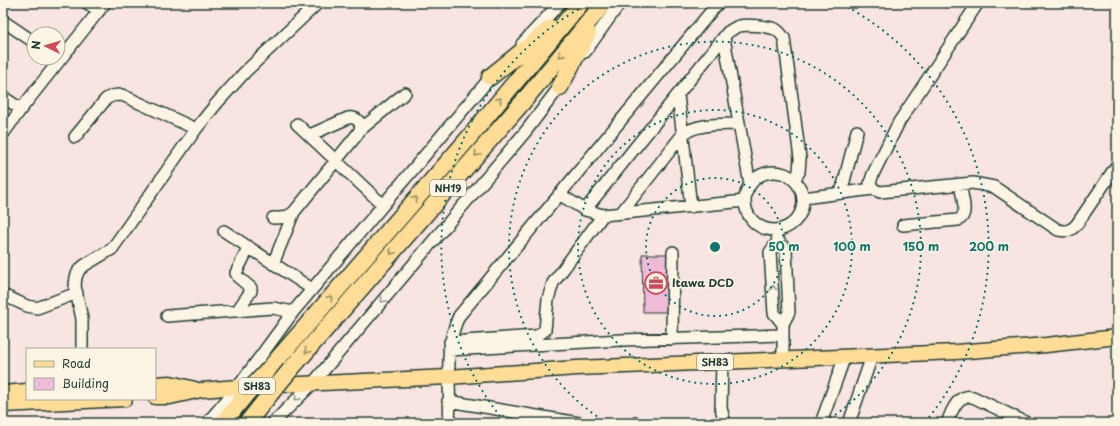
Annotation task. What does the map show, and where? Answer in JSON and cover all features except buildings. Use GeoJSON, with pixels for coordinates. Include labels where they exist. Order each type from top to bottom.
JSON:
{"type":"FeatureCollection","features":[{"type":"Feature","properties":{"kind":"highway"},"geometry":{"type":"LineString","coordinates":[[560,87],[603,3]]}},
{"type":"Feature","properties":{"kind":"highway","name":"NH19"},"geometry":{"type":"LineString","coordinates":[[247,423],[290,370],[522,103],[603,3]]}},
{"type":"Feature","properties":{"kind":"highway"},"geometry":{"type":"LineString","coordinates":[[490,77],[580,4]]}},
{"type":"Feature","properties":{"kind":"highway","name":"NH19"},"geometry":{"type":"LineString","coordinates":[[223,423],[243,390],[268,370],[467,140],[580,4]]}},
{"type":"Feature","properties":{"kind":"main road","name":"SH83"},"geometry":{"type":"LineString","coordinates":[[156,397],[170,396],[201,390],[243,390],[313,382],[448,377],[577,368],[783,358],[872,356],[994,349],[1117,337]]}},
{"type":"Feature","properties":{"kind":"main road","name":"SH83"},"geometry":{"type":"LineString","coordinates":[[156,384],[170,383],[201,390]]}},
{"type":"Feature","properties":{"kind":"main road"},"geometry":{"type":"LineString","coordinates":[[3,393],[26,391]]}},
{"type":"Feature","properties":{"kind":"main road"},"geometry":{"type":"LineString","coordinates":[[3,405],[104,400]]}},
{"type":"Feature","properties":{"kind":"street"},"geometry":{"type":"LineString","coordinates":[[66,51],[102,7],[87,3]]}},
{"type":"Feature","properties":{"kind":"street"},"geometry":{"type":"LineString","coordinates":[[82,348],[82,319],[75,286],[76,277],[79,270],[112,249],[196,129],[217,103],[245,72],[318,3]]}},
{"type":"Feature","properties":{"kind":"street"},"geometry":{"type":"LineString","coordinates":[[207,423],[243,390],[293,312],[490,77],[560,3]]}},
{"type":"Feature","properties":{"kind":"street"},"geometry":{"type":"LineString","coordinates":[[273,423],[313,382],[526,130],[560,87],[620,3]]}},
{"type":"Feature","properties":{"kind":"street"},"geometry":{"type":"LineString","coordinates":[[449,423],[449,346],[453,328],[459,316],[718,3]]}},
{"type":"Feature","properties":{"kind":"street"},"geometry":{"type":"LineString","coordinates":[[978,3],[899,122],[873,174],[870,183],[874,189],[880,192],[885,192],[973,183],[994,187],[1058,230],[1066,232],[1072,230],[1077,224],[1117,165]]}},
{"type":"Feature","properties":{"kind":"street"},"geometry":{"type":"LineString","coordinates":[[3,21],[26,37]]}},
{"type":"Feature","properties":{"kind":"street"},"geometry":{"type":"LineString","coordinates":[[585,210],[724,38],[733,28],[741,26],[749,25],[774,29],[780,32],[784,38],[800,158],[798,172],[794,180]]}},
{"type":"Feature","properties":{"kind":"street"},"geometry":{"type":"LineString","coordinates":[[724,38],[750,185]]}},
{"type":"Feature","properties":{"kind":"street"},"geometry":{"type":"LineString","coordinates":[[3,134],[54,66]]}},
{"type":"Feature","properties":{"kind":"street"},"geometry":{"type":"LineString","coordinates":[[273,218],[284,218],[290,216],[337,161],[360,130],[405,93]]}},
{"type":"Feature","properties":{"kind":"street"},"geometry":{"type":"LineString","coordinates":[[678,94],[691,206]]}},
{"type":"Feature","properties":{"kind":"street"},"geometry":{"type":"LineString","coordinates":[[75,137],[106,99],[117,95],[122,95],[196,129]]}},
{"type":"Feature","properties":{"kind":"street"},"geometry":{"type":"LineString","coordinates":[[3,97],[21,109]]}},
{"type":"Feature","properties":{"kind":"street"},"geometry":{"type":"LineString","coordinates":[[310,136],[348,118],[358,120],[361,124],[360,130]]}},
{"type":"Feature","properties":{"kind":"street"},"geometry":{"type":"LineString","coordinates":[[297,124],[383,205]]}},
{"type":"Feature","properties":{"kind":"street"},"geometry":{"type":"LineString","coordinates":[[621,213],[683,134],[696,127],[739,124]]}},
{"type":"Feature","properties":{"kind":"street"},"geometry":{"type":"LineString","coordinates":[[841,193],[857,131]]}},
{"type":"Feature","properties":{"kind":"street"},"geometry":{"type":"LineString","coordinates":[[783,358],[783,330],[789,312],[786,250],[777,236],[756,224],[750,218],[746,210],[746,193],[750,185],[757,178],[766,173],[776,172],[786,174],[794,180],[800,188],[806,201]]}},
{"type":"Feature","properties":{"kind":"street"},"geometry":{"type":"LineString","coordinates":[[904,225],[962,219],[964,215],[964,208],[960,184]]}},
{"type":"Feature","properties":{"kind":"street"},"geometry":{"type":"LineString","coordinates":[[806,201],[841,193],[874,189]]}},
{"type":"Feature","properties":{"kind":"street"},"geometry":{"type":"LineString","coordinates":[[559,194],[585,210],[594,214],[603,215],[745,201]]}},
{"type":"Feature","properties":{"kind":"street"},"geometry":{"type":"LineString","coordinates":[[783,330],[774,313],[770,252],[777,236],[791,225],[798,217],[806,201]]}},
{"type":"Feature","properties":{"kind":"street"},"geometry":{"type":"LineString","coordinates":[[273,264],[294,212]]}},
{"type":"Feature","properties":{"kind":"street"},"geometry":{"type":"LineString","coordinates":[[449,346],[538,336],[542,334],[546,326],[548,299],[553,283],[603,215]]}},
{"type":"Feature","properties":{"kind":"street"},"geometry":{"type":"LineString","coordinates":[[224,231],[312,289]]}},
{"type":"Feature","properties":{"kind":"street"},"geometry":{"type":"LineString","coordinates":[[237,311],[251,291],[251,288],[238,277],[236,273],[248,247]]}},
{"type":"Feature","properties":{"kind":"street"},"geometry":{"type":"LineString","coordinates":[[672,339],[673,252]]}},
{"type":"Feature","properties":{"kind":"street"},"geometry":{"type":"LineString","coordinates":[[3,295],[27,306],[37,308],[76,293]]}},
{"type":"Feature","properties":{"kind":"street"},"geometry":{"type":"LineString","coordinates":[[167,316],[273,308],[293,312]]}},
{"type":"Feature","properties":{"kind":"street"},"geometry":{"type":"LineString","coordinates":[[449,346],[672,339],[783,330]]}},
{"type":"Feature","properties":{"kind":"street"},"geometry":{"type":"LineString","coordinates":[[822,423],[844,356]]}},
{"type":"Feature","properties":{"kind":"street"},"geometry":{"type":"LineString","coordinates":[[849,423],[872,356]]}},
{"type":"Feature","properties":{"kind":"street"},"geometry":{"type":"LineString","coordinates":[[722,361],[721,408],[725,423]]}},
{"type":"Feature","properties":{"kind":"street"},"geometry":{"type":"LineString","coordinates":[[947,423],[950,414],[960,400],[965,397],[973,397],[1027,423]]}},
{"type":"Feature","properties":{"kind":"street"},"geometry":{"type":"LineString","coordinates":[[448,402],[540,420],[579,423]]}},
{"type":"Feature","properties":{"kind":"place","name":"Itawa DCD"},"geometry":{"type":"Point","coordinates":[656,283]}}]}
